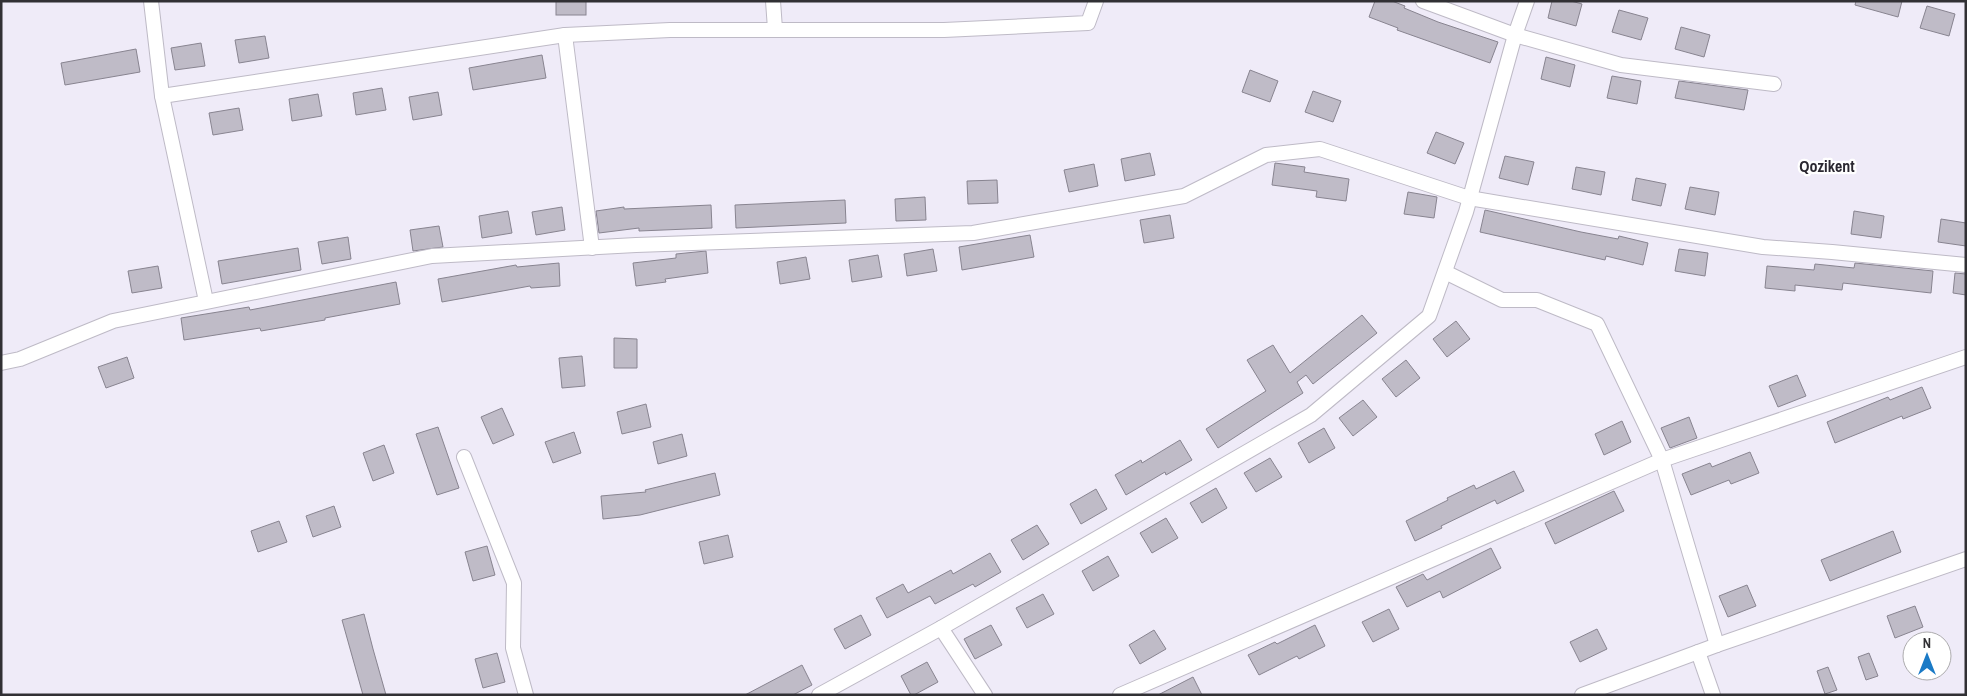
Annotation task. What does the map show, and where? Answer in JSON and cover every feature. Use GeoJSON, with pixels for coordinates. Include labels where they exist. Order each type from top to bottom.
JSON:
{"type":"FeatureCollection","features":[{"type":"Feature","properties":{"kind":"street"},"geometry":{"type":"LineString","coordinates":[[151,1],[162,96],[206,301]]}},
{"type":"Feature","properties":{"kind":"street"},"geometry":{"type":"LineString","coordinates":[[773,1],[775,29]]}},
{"type":"Feature","properties":{"kind":"street"},"geometry":{"type":"LineString","coordinates":[[162,96],[565,35],[670,30],[944,30],[1088,23],[1096,1]]}},
{"type":"Feature","properties":{"kind":"street"},"geometry":{"type":"LineString","coordinates":[[1423,1],[1515,35],[1622,65],[1774,84]]}},
{"type":"Feature","properties":{"kind":"street"},"geometry":{"type":"LineString","coordinates":[[819,695],[941,628],[1311,415],[1429,316],[1466,212],[1515,35],[1527,1]]}},
{"type":"Feature","properties":{"kind":"street"},"geometry":{"type":"LineString","coordinates":[[565,35],[592,248]]}},
{"type":"Feature","properties":{"kind":"street"},"geometry":{"type":"LineString","coordinates":[[1,363],[20,359],[113,321],[432,256],[973,233],[1184,196],[1266,155],[1320,149],[1469,198],[1763,247],[1966,265]]}},
{"type":"Feature","properties":{"kind":"street"},"geometry":{"type":"LineString","coordinates":[[1445,272],[1502,300],[1537,300],[1597,324],[1662,460],[1717,645]]}},
{"type":"Feature","properties":{"kind":"street"},"geometry":{"type":"LineString","coordinates":[[1120,695],[1662,460],[1966,357]]}},
{"type":"Feature","properties":{"kind":"street"},"geometry":{"type":"LineString","coordinates":[[464,457],[514,583],[513,648],[526,695]]}},
{"type":"Feature","properties":{"kind":"street"},"geometry":{"type":"LineString","coordinates":[[1582,695],[1717,645],[1966,559]]}},
{"type":"Feature","properties":{"kind":"street"},"geometry":{"type":"LineString","coordinates":[[941,628],[985,695]]}},
{"type":"Feature","properties":{"kind":"street"},"geometry":{"type":"LineString","coordinates":[[1698,652],[1713,695]]}},
{"type":"Feature","properties":{"kind":"building"},"geometry":{"type":"Polygon","coordinates":[[[556,1],[586,1],[586,15],[556,15],[556,1]]]}},
{"type":"Feature","properties":{"kind":"building"},"geometry":{"type":"Polygon","coordinates":[[[1375,1],[1392,1],[1438,22],[1498,42],[1490,63],[1397,30],[1398,28],[1369,17],[1375,1]]]}},
{"type":"Feature","properties":{"kind":"building"},"geometry":{"type":"Polygon","coordinates":[[[1552,1],[1571,1],[1582,4],[1576,26],[1548,18],[1552,1]]]}},
{"type":"Feature","properties":{"kind":"building"},"geometry":{"type":"Polygon","coordinates":[[[1856,1],[1902,1],[1898,17],[1855,5],[1856,1]]]}},
{"type":"Feature","properties":{"kind":"building"},"geometry":{"type":"Polygon","coordinates":[[[1927,6],[1955,14],[1949,36],[1920,28],[1927,6]]]}},
{"type":"Feature","properties":{"kind":"building"},"geometry":{"type":"Polygon","coordinates":[[[1619,10],[1648,18],[1641,40],[1612,32],[1619,10]]]}},
{"type":"Feature","properties":{"kind":"building"},"geometry":{"type":"Polygon","coordinates":[[[1681,27],[1710,35],[1704,57],[1675,49],[1681,27]]]}},
{"type":"Feature","properties":{"kind":"building"},"geometry":{"type":"Polygon","coordinates":[[[265,36],[269,58],[239,63],[235,40],[265,36]]]}},
{"type":"Feature","properties":{"kind":"building"},"geometry":{"type":"Polygon","coordinates":[[[201,43],[205,66],[175,70],[171,48],[201,43]]]}},
{"type":"Feature","properties":{"kind":"building"},"geometry":{"type":"Polygon","coordinates":[[[136,49],[140,72],[65,85],[61,63],[136,49]]]}},
{"type":"Feature","properties":{"kind":"building"},"geometry":{"type":"Polygon","coordinates":[[[542,55],[546,78],[473,90],[469,68],[542,55]]]}},
{"type":"Feature","properties":{"kind":"building"},"geometry":{"type":"Polygon","coordinates":[[[1546,57],[1575,65],[1570,87],[1541,79],[1546,57]]]}},
{"type":"Feature","properties":{"kind":"building"},"geometry":{"type":"Polygon","coordinates":[[[1250,70],[1278,81],[1270,102],[1242,92],[1250,70]]]}},
{"type":"Feature","properties":{"kind":"building"},"geometry":{"type":"Polygon","coordinates":[[[1612,76],[1641,81],[1637,104],[1607,98],[1612,76]]]}},
{"type":"Feature","properties":{"kind":"building"},"geometry":{"type":"Polygon","coordinates":[[[1679,81],[1748,90],[1744,110],[1675,98],[1679,81]]]}},
{"type":"Feature","properties":{"kind":"building"},"geometry":{"type":"Polygon","coordinates":[[[382,88],[386,110],[356,115],[353,93],[382,88]]]}},
{"type":"Feature","properties":{"kind":"building"},"geometry":{"type":"Polygon","coordinates":[[[1313,91],[1341,101],[1333,122],[1305,112],[1313,91]]]}},
{"type":"Feature","properties":{"kind":"building"},"geometry":{"type":"Polygon","coordinates":[[[438,92],[442,115],[413,120],[409,97],[438,92]]]}},
{"type":"Feature","properties":{"kind":"building"},"geometry":{"type":"Polygon","coordinates":[[[318,94],[322,116],[292,121],[289,99],[318,94]]]}},
{"type":"Feature","properties":{"kind":"building"},"geometry":{"type":"Polygon","coordinates":[[[239,108],[243,130],[213,135],[209,113],[239,108]]]}},
{"type":"Feature","properties":{"kind":"building"},"geometry":{"type":"Polygon","coordinates":[[[1436,132],[1464,143],[1455,164],[1427,153],[1436,132]]]}},
{"type":"Feature","properties":{"kind":"building"},"geometry":{"type":"Polygon","coordinates":[[[1150,153],[1155,175],[1125,181],[1121,159],[1150,153]]]}},
{"type":"Feature","properties":{"kind":"building"},"geometry":{"type":"Polygon","coordinates":[[[1505,156],[1534,162],[1528,185],[1499,178],[1505,156]]]}},
{"type":"Feature","properties":{"kind":"building"},"geometry":{"type":"Polygon","coordinates":[[[1275,163],[1305,167],[1304,172],[1349,179],[1346,201],[1316,197],[1317,191],[1272,185],[1275,163]]]}},
{"type":"Feature","properties":{"kind":"building"},"geometry":{"type":"Polygon","coordinates":[[[1094,164],[1098,186],[1069,192],[1064,170],[1094,164]]]}},
{"type":"Feature","properties":{"kind":"building"},"geometry":{"type":"Polygon","coordinates":[[[1576,167],[1605,172],[1601,195],[1572,189],[1576,167]]]}},
{"type":"Feature","properties":{"kind":"building"},"geometry":{"type":"Polygon","coordinates":[[[1636,178],[1666,184],[1661,206],[1632,200],[1636,178]]]}},
{"type":"Feature","properties":{"kind":"building"},"geometry":{"type":"Polygon","coordinates":[[[997,180],[998,203],[968,204],[967,181],[997,180]]]}},
{"type":"Feature","properties":{"kind":"building"},"geometry":{"type":"Polygon","coordinates":[[[1690,187],[1719,192],[1715,215],[1685,209],[1690,187]]]}},
{"type":"Feature","properties":{"kind":"building"},"geometry":{"type":"Polygon","coordinates":[[[1408,192],[1437,197],[1434,218],[1404,214],[1408,192]]]}},
{"type":"Feature","properties":{"kind":"building"},"geometry":{"type":"Polygon","coordinates":[[[925,197],[926,220],[896,221],[895,199],[925,197]]]}},
{"type":"Feature","properties":{"kind":"building"},"geometry":{"type":"Polygon","coordinates":[[[845,200],[846,223],[736,228],[735,205],[845,200]]]}},
{"type":"Feature","properties":{"kind":"building"},"geometry":{"type":"Polygon","coordinates":[[[711,205],[712,228],[639,231],[639,228],[599,233],[596,211],[624,207],[624,209],[711,205]]]}},
{"type":"Feature","properties":{"kind":"building"},"geometry":{"type":"Polygon","coordinates":[[[562,207],[565,230],[536,235],[532,212],[562,207]]]}},
{"type":"Feature","properties":{"kind":"building"},"geometry":{"type":"Polygon","coordinates":[[[1485,210],[1581,232],[1618,239],[1619,236],[1648,243],[1643,265],[1606,256],[1605,260],[1480,232],[1485,210]]]}},
{"type":"Feature","properties":{"kind":"building"},"geometry":{"type":"Polygon","coordinates":[[[508,211],[512,233],[482,238],[479,216],[508,211]]]}},
{"type":"Feature","properties":{"kind":"building"},"geometry":{"type":"Polygon","coordinates":[[[1854,211],[1884,216],[1881,238],[1851,234],[1854,211]]]}},
{"type":"Feature","properties":{"kind":"building"},"geometry":{"type":"Polygon","coordinates":[[[1170,215],[1174,238],[1144,243],[1140,220],[1170,215]]]}},
{"type":"Feature","properties":{"kind":"building"},"geometry":{"type":"Polygon","coordinates":[[[1941,219],[1966,223],[1966,246],[1938,242],[1941,219]]]}},
{"type":"Feature","properties":{"kind":"building"},"geometry":{"type":"Polygon","coordinates":[[[439,226],[443,247],[413,251],[410,230],[439,226]]]}},
{"type":"Feature","properties":{"kind":"building"},"geometry":{"type":"Polygon","coordinates":[[[1030,235],[1034,257],[962,270],[959,247],[1030,235]]]}},
{"type":"Feature","properties":{"kind":"building"},"geometry":{"type":"Polygon","coordinates":[[[348,237],[351,259],[322,264],[318,242],[348,237]]]}},
{"type":"Feature","properties":{"kind":"building"},"geometry":{"type":"Polygon","coordinates":[[[298,248],[301,270],[222,284],[218,261],[298,248]]]}},
{"type":"Feature","properties":{"kind":"building"},"geometry":{"type":"Polygon","coordinates":[[[933,249],[937,271],[907,276],[904,254],[933,249]]]}},
{"type":"Feature","properties":{"kind":"building"},"geometry":{"type":"Polygon","coordinates":[[[1679,249],[1708,253],[1705,276],[1675,271],[1679,249]]]}},
{"type":"Feature","properties":{"kind":"building"},"geometry":{"type":"Polygon","coordinates":[[[706,251],[708,273],[665,279],[666,282],[636,286],[633,263],[676,258],[676,254],[706,251]]]}},
{"type":"Feature","properties":{"kind":"building"},"geometry":{"type":"Polygon","coordinates":[[[878,255],[882,277],[852,282],[849,260],[878,255]]]}},
{"type":"Feature","properties":{"kind":"building"},"geometry":{"type":"Polygon","coordinates":[[[806,257],[810,279],[780,284],[777,262],[806,257]]]}},
{"type":"Feature","properties":{"kind":"building"},"geometry":{"type":"Polygon","coordinates":[[[559,263],[560,286],[531,288],[530,286],[442,302],[438,279],[516,265],[517,267],[559,263]]]}},
{"type":"Feature","properties":{"kind":"building"},"geometry":{"type":"Polygon","coordinates":[[[1855,263],[1933,271],[1931,293],[1843,283],[1842,290],[1795,285],[1795,291],[1765,288],[1767,266],[1814,270],[1815,264],[1854,268],[1855,263]]]}},
{"type":"Feature","properties":{"kind":"building"},"geometry":{"type":"Polygon","coordinates":[[[158,266],[162,288],[132,293],[128,271],[158,266]]]}},
{"type":"Feature","properties":{"kind":"building"},"geometry":{"type":"Polygon","coordinates":[[[1955,273],[1966,274],[1966,295],[1953,293],[1955,273]]]}},
{"type":"Feature","properties":{"kind":"building"},"geometry":{"type":"Polygon","coordinates":[[[396,282],[400,304],[261,331],[260,328],[184,340],[181,318],[249,307],[250,310],[396,282]]]}},
{"type":"Feature","properties":{"kind":"building"},"geometry":{"type":"Polygon","coordinates":[[[1362,315],[1377,333],[1313,384],[1306,375],[1297,382],[1303,393],[1218,448],[1206,429],[1266,391],[1247,360],[1273,345],[1290,373],[1362,315]]]}},
{"type":"Feature","properties":{"kind":"building"},"geometry":{"type":"Polygon","coordinates":[[[1456,321],[1470,339],[1447,357],[1433,339],[1456,321]]]}},
{"type":"Feature","properties":{"kind":"building"},"geometry":{"type":"Polygon","coordinates":[[[614,338],[637,339],[637,368],[614,368],[614,338]]]}},
{"type":"Feature","properties":{"kind":"building"},"geometry":{"type":"Polygon","coordinates":[[[582,356],[585,386],[562,388],[559,358],[582,356]]]}},
{"type":"Feature","properties":{"kind":"building"},"geometry":{"type":"Polygon","coordinates":[[[127,357],[134,378],[106,388],[98,367],[127,357]]]}},
{"type":"Feature","properties":{"kind":"building"},"geometry":{"type":"Polygon","coordinates":[[[1406,360],[1420,378],[1396,397],[1382,379],[1406,360]]]}},
{"type":"Feature","properties":{"kind":"building"},"geometry":{"type":"Polygon","coordinates":[[[1797,375],[1806,396],[1778,407],[1769,386],[1797,375]]]}},
{"type":"Feature","properties":{"kind":"building"},"geometry":{"type":"Polygon","coordinates":[[[1922,387],[1931,408],[1903,419],[1902,416],[1835,443],[1827,422],[1888,397],[1890,400],[1922,387]]]}},
{"type":"Feature","properties":{"kind":"building"},"geometry":{"type":"Polygon","coordinates":[[[1363,400],[1377,417],[1353,436],[1339,418],[1363,400]]]}},
{"type":"Feature","properties":{"kind":"building"},"geometry":{"type":"Polygon","coordinates":[[[646,404],[651,427],[622,434],[617,412],[646,404]]]}},
{"type":"Feature","properties":{"kind":"building"},"geometry":{"type":"Polygon","coordinates":[[[502,408],[514,435],[493,444],[481,417],[502,408]]]}},
{"type":"Feature","properties":{"kind":"building"},"geometry":{"type":"Polygon","coordinates":[[[1689,417],[1697,438],[1670,448],[1661,428],[1689,417]]]}},
{"type":"Feature","properties":{"kind":"building"},"geometry":{"type":"Polygon","coordinates":[[[1622,421],[1631,442],[1604,455],[1595,434],[1622,421]]]}},
{"type":"Feature","properties":{"kind":"building"},"geometry":{"type":"Polygon","coordinates":[[[438,427],[459,488],[437,495],[416,434],[438,427]]]}},
{"type":"Feature","properties":{"kind":"building"},"geometry":{"type":"Polygon","coordinates":[[[1324,428],[1335,448],[1309,463],[1298,443],[1324,428]]]}},
{"type":"Feature","properties":{"kind":"building"},"geometry":{"type":"Polygon","coordinates":[[[574,432],[581,453],[553,463],[545,442],[574,432]]]}},
{"type":"Feature","properties":{"kind":"building"},"geometry":{"type":"Polygon","coordinates":[[[682,434],[687,456],[658,464],[653,442],[682,434]]]}},
{"type":"Feature","properties":{"kind":"building"},"geometry":{"type":"Polygon","coordinates":[[[1180,440],[1192,460],[1166,475],[1165,472],[1126,495],[1115,475],[1141,460],[1142,463],[1180,440]]]}},
{"type":"Feature","properties":{"kind":"building"},"geometry":{"type":"Polygon","coordinates":[[[384,445],[394,473],[373,481],[363,453],[384,445]]]}},
{"type":"Feature","properties":{"kind":"building"},"geometry":{"type":"Polygon","coordinates":[[[1750,452],[1759,473],[1731,484],[1729,480],[1691,495],[1682,474],[1710,463],[1712,467],[1750,452]]]}},
{"type":"Feature","properties":{"kind":"building"},"geometry":{"type":"Polygon","coordinates":[[[1270,458],[1282,477],[1256,492],[1244,473],[1270,458]]]}},
{"type":"Feature","properties":{"kind":"building"},"geometry":{"type":"Polygon","coordinates":[[[1514,471],[1524,491],[1497,504],[1495,500],[1415,541],[1406,521],[1474,485],[1476,489],[1514,471]]]}},
{"type":"Feature","properties":{"kind":"building"},"geometry":{"type":"Polygon","coordinates":[[[715,473],[720,495],[640,515],[603,519],[601,496],[646,492],[645,490],[715,473]]]}},
{"type":"Feature","properties":{"kind":"building"},"geometry":{"type":"Polygon","coordinates":[[[1216,488],[1227,508],[1202,523],[1190,503],[1216,488]]]}},
{"type":"Feature","properties":{"kind":"building"},"geometry":{"type":"Polygon","coordinates":[[[1096,489],[1107,509],[1081,524],[1070,504],[1096,489]]]}},
{"type":"Feature","properties":{"kind":"building"},"geometry":{"type":"Polygon","coordinates":[[[1614,491],[1624,511],[1555,544],[1545,523],[1614,491]]]}},
{"type":"Feature","properties":{"kind":"building"},"geometry":{"type":"Polygon","coordinates":[[[334,506],[341,527],[313,537],[306,516],[334,506]]]}},
{"type":"Feature","properties":{"kind":"building"},"geometry":{"type":"Polygon","coordinates":[[[1166,518],[1178,538],[1152,553],[1140,533],[1166,518]]]}},
{"type":"Feature","properties":{"kind":"building"},"geometry":{"type":"Polygon","coordinates":[[[279,521],[287,542],[258,552],[251,531],[279,521]]]}},
{"type":"Feature","properties":{"kind":"building"},"geometry":{"type":"Polygon","coordinates":[[[1037,525],[1049,544],[1023,560],[1011,540],[1037,525]]]}},
{"type":"Feature","properties":{"kind":"building"},"geometry":{"type":"Polygon","coordinates":[[[1893,531],[1901,552],[1830,581],[1821,560],[1893,531]]]}},
{"type":"Feature","properties":{"kind":"building"},"geometry":{"type":"Polygon","coordinates":[[[728,535],[733,557],[704,564],[699,542],[728,535]]]}},
{"type":"Feature","properties":{"kind":"building"},"geometry":{"type":"Polygon","coordinates":[[[487,546],[495,575],[473,581],[465,552],[487,546]]]}},
{"type":"Feature","properties":{"kind":"building"},"geometry":{"type":"Polygon","coordinates":[[[1491,548],[1501,568],[1443,598],[1440,591],[1407,607],[1396,587],[1423,574],[1427,580],[1491,548]]]}},
{"type":"Feature","properties":{"kind":"building"},"geometry":{"type":"Polygon","coordinates":[[[990,553],[1001,572],[975,587],[973,584],[935,604],[930,596],[887,618],[876,598],[903,584],[908,593],[951,570],[953,574],[990,553]]]}},
{"type":"Feature","properties":{"kind":"building"},"geometry":{"type":"Polygon","coordinates":[[[1108,556],[1119,576],[1093,591],[1082,571],[1108,556]]]}},
{"type":"Feature","properties":{"kind":"building"},"geometry":{"type":"Polygon","coordinates":[[[1747,585],[1756,606],[1728,617],[1719,596],[1747,585]]]}},
{"type":"Feature","properties":{"kind":"building"},"geometry":{"type":"Polygon","coordinates":[[[1043,594],[1054,614],[1027,628],[1016,608],[1043,594]]]}},
{"type":"Feature","properties":{"kind":"building"},"geometry":{"type":"Polygon","coordinates":[[[1915,606],[1923,627],[1913,631],[1902,631],[1902,635],[1895,638],[1887,616],[1915,606]]]}},
{"type":"Feature","properties":{"kind":"building"},"geometry":{"type":"Polygon","coordinates":[[[1389,609],[1399,629],[1373,642],[1362,622],[1389,609]]]}},
{"type":"Feature","properties":{"kind":"building"},"geometry":{"type":"Polygon","coordinates":[[[364,614],[386,695],[363,695],[342,620],[364,614]]]}},
{"type":"Feature","properties":{"kind":"building"},"geometry":{"type":"Polygon","coordinates":[[[861,615],[871,635],[845,649],[834,629],[861,615]]]}},
{"type":"Feature","properties":{"kind":"building"},"geometry":{"type":"Polygon","coordinates":[[[991,625],[1002,645],[975,659],[964,639],[991,625]]]}},
{"type":"Feature","properties":{"kind":"building"},"geometry":{"type":"Polygon","coordinates":[[[1315,625],[1325,646],[1299,659],[1297,656],[1259,675],[1248,655],[1275,642],[1277,644],[1315,625]]]}},
{"type":"Feature","properties":{"kind":"building"},"geometry":{"type":"Polygon","coordinates":[[[1597,629],[1607,649],[1580,662],[1570,642],[1597,629]]]}},
{"type":"Feature","properties":{"kind":"building"},"geometry":{"type":"Polygon","coordinates":[[[1154,630],[1166,649],[1140,664],[1129,645],[1154,630]]]}},
{"type":"Feature","properties":{"kind":"building"},"geometry":{"type":"Polygon","coordinates":[[[497,653],[505,682],[483,688],[475,659],[497,653]]]}},
{"type":"Feature","properties":{"kind":"building"},"geometry":{"type":"Polygon","coordinates":[[[1869,653],[1878,676],[1866,680],[1858,657],[1869,653]]]}},
{"type":"Feature","properties":{"kind":"building"},"geometry":{"type":"Polygon","coordinates":[[[927,662],[938,682],[911,695],[901,676],[927,662]]]}},
{"type":"Feature","properties":{"kind":"building"},"geometry":{"type":"Polygon","coordinates":[[[802,665],[812,685],[793,695],[745,695],[802,665]]]}},
{"type":"Feature","properties":{"kind":"building"},"geometry":{"type":"Polygon","coordinates":[[[1828,667],[1837,690],[1825,694],[1817,671],[1828,667]]]}},
{"type":"Feature","properties":{"kind":"building"},"geometry":{"type":"Polygon","coordinates":[[[1193,677],[1202,695],[1158,695],[1193,677]]]}},
{"type":"Feature","properties":{"kind":"district","name":"Qozikent"},"geometry":{"type":"Point","coordinates":[1827,166]}}]}
